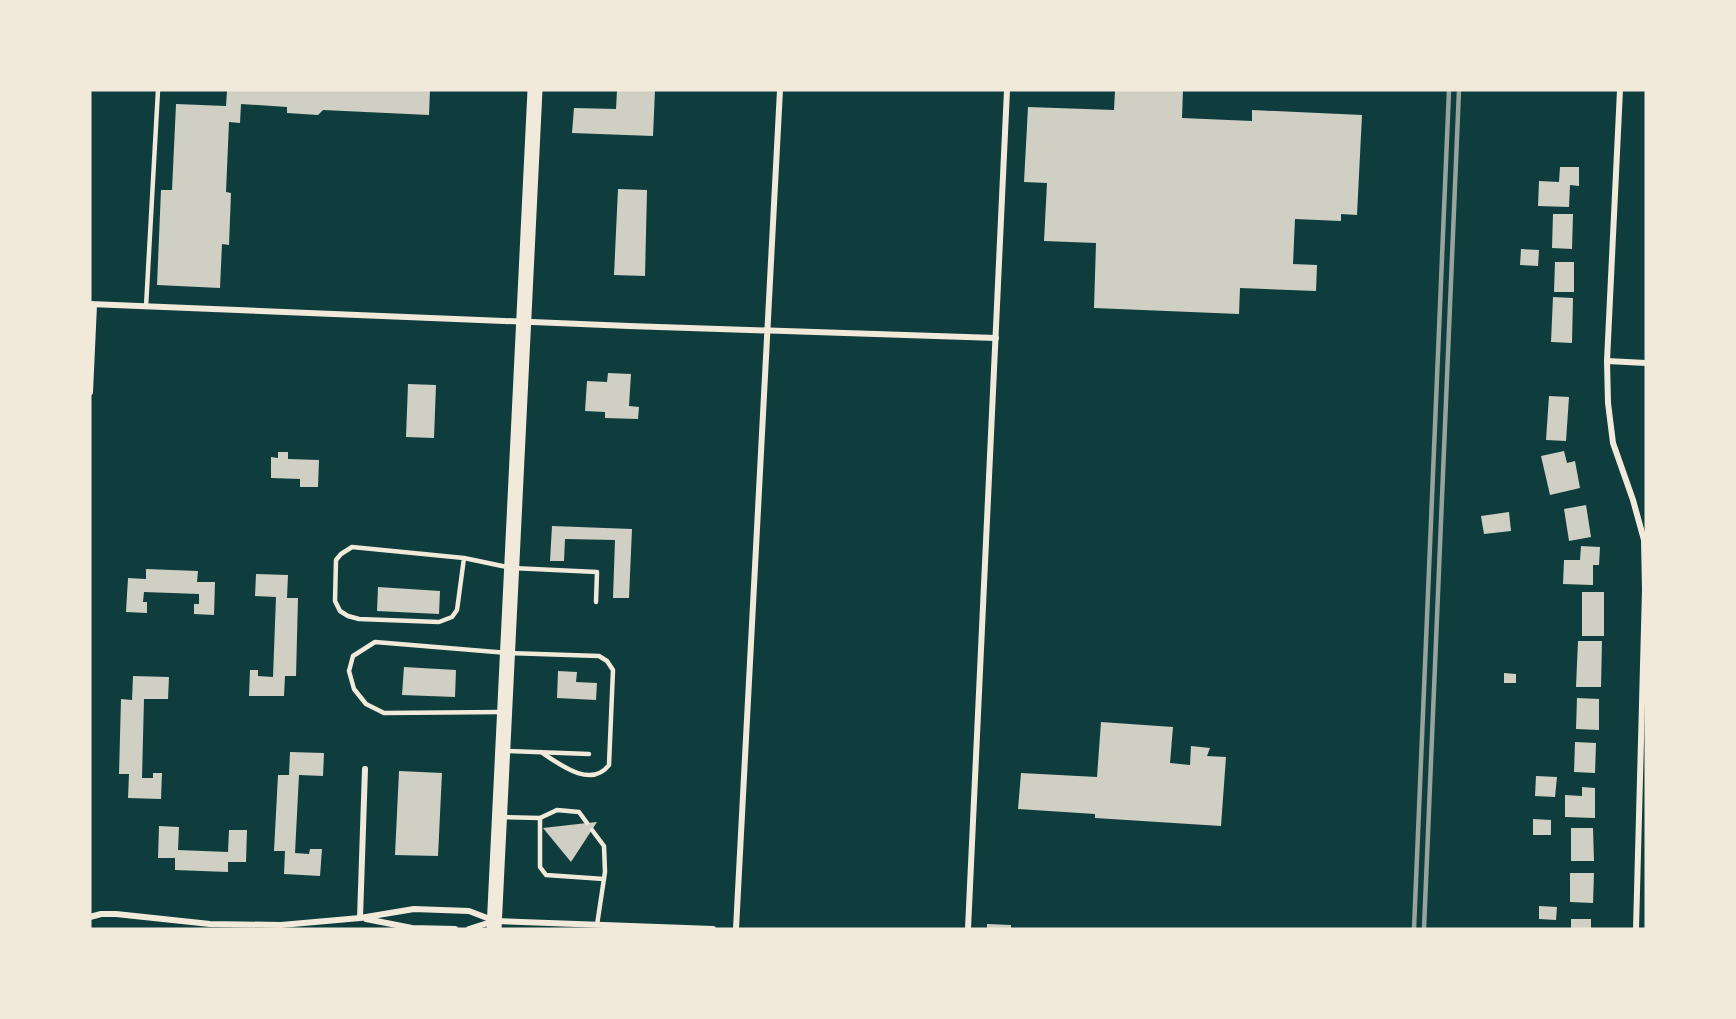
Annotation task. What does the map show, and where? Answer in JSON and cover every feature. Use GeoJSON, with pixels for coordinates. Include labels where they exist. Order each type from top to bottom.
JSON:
{"type":"FeatureCollection","features":[{"type":"Feature","properties":{"kind":"main road"},"geometry":{"type":"LineString","coordinates":[[494,925],[535,90]]}},
{"type":"Feature","properties":{"kind":"street"},"geometry":{"type":"LineString","coordinates":[[736,929],[780,90]]}},
{"type":"Feature","properties":{"kind":"street"},"geometry":{"type":"LineString","coordinates":[[968,929],[1007,90]]}},
{"type":"Feature","properties":{"kind":"street"},"geometry":{"type":"LineString","coordinates":[[1620,90],[1607,361],[1608,403],[1613,443],[1644,540],[1645,590],[1636,929]]}},
{"type":"Feature","properties":{"kind":"street"},"geometry":{"type":"LineString","coordinates":[[90,392],[92,305],[768,332],[996,338]]}},
{"type":"Feature","properties":{"kind":"street"},"geometry":{"type":"LineString","coordinates":[[1607,361],[1646,363]]}},
{"type":"Feature","properties":{"kind":"street"},"geometry":{"type":"LineString","coordinates":[[360,918],[365,769]]}},
{"type":"Feature","properties":{"kind":"street"},"geometry":{"type":"LineString","coordinates":[[90,917],[116,914],[210,924],[281,927],[414,909],[469,911],[494,925]]}},
{"type":"Feature","properties":{"kind":"street"},"geometry":{"type":"LineString","coordinates":[[360,918],[412,928],[454,929]]}},
{"type":"Feature","properties":{"kind":"street"},"geometry":{"type":"LineString","coordinates":[[469,929],[494,925],[597,925],[713,929]]}},
{"type":"Feature","properties":{"kind":"lane"},"geometry":{"type":"LineString","coordinates":[[146,307],[158,90]]}},
{"type":"Feature","properties":{"kind":"lane"},"geometry":{"type":"LineString","coordinates":[[464,558],[457,610],[453,617],[439,622],[359,620],[340,611],[335,601],[336,560],[340,554],[352,547],[464,558],[512,568],[597,572],[596,602]]}},
{"type":"Feature","properties":{"kind":"lane"},"geometry":{"type":"LineString","coordinates":[[505,712],[384,713],[366,704],[354,689],[349,671],[353,656],[375,642],[508,653],[599,656],[607,661],[613,670],[609,765],[603,773],[590,776],[566,769],[541,752]]}},
{"type":"Feature","properties":{"kind":"lane"},"geometry":{"type":"LineString","coordinates":[[503,751],[589,754]]}},
{"type":"Feature","properties":{"kind":"lane"},"geometry":{"type":"LineString","coordinates":[[500,817],[540,818],[557,810],[579,812],[586,823]]}},
{"type":"Feature","properties":{"kind":"lane"},"geometry":{"type":"LineString","coordinates":[[540,818],[540,867],[546,875],[604,879]]}},
{"type":"Feature","properties":{"kind":"lane"},"geometry":{"type":"LineString","coordinates":[[592,830],[604,846],[604,879],[597,925]]}},
{"type":"Feature","properties":{"kind":"building"},"geometry":{"type":"Polygon","coordinates":[[[227,90],[430,90],[429,115],[323,110],[318,115],[287,113],[287,107],[241,104],[240,123],[229,122],[226,192],[231,193],[229,245],[222,244],[220,288],[157,285],[161,190],[172,190],[176,104],[226,106],[227,90]]]}},
{"type":"Feature","properties":{"kind":"building"},"geometry":{"type":"Polygon","coordinates":[[[617,90],[655,90],[653,136],[572,133],[574,108],[616,109],[617,90]]]}},
{"type":"Feature","properties":{"kind":"building"},"geometry":{"type":"Polygon","coordinates":[[[1115,90],[1183,90],[1182,118],[1252,121],[1252,110],[1362,115],[1357,215],[1341,214],[1341,221],[1295,219],[1293,264],[1317,265],[1316,291],[1240,288],[1239,314],[1094,308],[1096,243],[1044,241],[1047,183],[1024,182],[1028,107],[1114,110],[1115,90]]]}},
{"type":"Feature","properties":{"kind":"building"},"geometry":{"type":"Polygon","coordinates":[[[1560,167],[1579,167],[1579,186],[1570,185],[1569,207],[1538,206],[1539,181],[1559,182],[1560,167]]]}},
{"type":"Feature","properties":{"kind":"building"},"geometry":{"type":"Polygon","coordinates":[[[618,189],[647,190],[645,276],[614,275],[618,189]]]}},
{"type":"Feature","properties":{"kind":"building"},"geometry":{"type":"Polygon","coordinates":[[[1553,214],[1573,214],[1572,249],[1552,248],[1553,214]]]}},
{"type":"Feature","properties":{"kind":"building"},"geometry":{"type":"Polygon","coordinates":[[[1521,249],[1539,250],[1538,266],[1520,265],[1521,249]]]}},
{"type":"Feature","properties":{"kind":"building"},"geometry":{"type":"Polygon","coordinates":[[[1555,262],[1574,262],[1574,292],[1554,292],[1555,262]]]}},
{"type":"Feature","properties":{"kind":"building"},"geometry":{"type":"Polygon","coordinates":[[[1553,297],[1573,298],[1572,343],[1551,342],[1553,297]]]}},
{"type":"Feature","properties":{"kind":"building"},"geometry":{"type":"Polygon","coordinates":[[[608,373],[631,374],[629,406],[639,407],[638,419],[605,418],[605,412],[585,411],[587,381],[607,382],[608,373]]]}},
{"type":"Feature","properties":{"kind":"building"},"geometry":{"type":"Polygon","coordinates":[[[408,384],[436,385],[434,438],[406,437],[408,384]]]}},
{"type":"Feature","properties":{"kind":"building"},"geometry":{"type":"Polygon","coordinates":[[[1549,396],[1569,397],[1566,441],[1546,440],[1549,396]]]}},
{"type":"Feature","properties":{"kind":"building"},"geometry":{"type":"Polygon","coordinates":[[[1564,451],[1567,463],[1575,461],[1580,488],[1550,495],[1541,456],[1564,451]]]}},
{"type":"Feature","properties":{"kind":"building"},"geometry":{"type":"Polygon","coordinates":[[[278,452],[288,452],[288,459],[319,460],[318,487],[300,487],[300,479],[271,478],[271,457],[278,458],[278,452]]]}},
{"type":"Feature","properties":{"kind":"building"},"geometry":{"type":"Polygon","coordinates":[[[1586,505],[1591,537],[1569,541],[1564,509],[1586,505]]]}},
{"type":"Feature","properties":{"kind":"building"},"geometry":{"type":"Polygon","coordinates":[[[1509,512],[1511,531],[1484,534],[1481,516],[1509,512]]]}},
{"type":"Feature","properties":{"kind":"building"},"geometry":{"type":"Polygon","coordinates":[[[552,526],[632,529],[629,598],[613,598],[615,540],[565,539],[564,561],[550,561],[552,526]]]}},
{"type":"Feature","properties":{"kind":"building"},"geometry":{"type":"Polygon","coordinates":[[[1581,546],[1600,547],[1599,565],[1593,565],[1593,585],[1563,584],[1564,560],[1580,560],[1581,546]]]}},
{"type":"Feature","properties":{"kind":"building"},"geometry":{"type":"Polygon","coordinates":[[[146,569],[198,571],[197,582],[215,582],[214,615],[194,614],[194,604],[199,604],[199,594],[144,592],[143,602],[147,602],[147,613],[126,612],[128,578],[146,579],[146,569]]]}},
{"type":"Feature","properties":{"kind":"building"},"geometry":{"type":"Polygon","coordinates":[[[256,574],[288,575],[287,598],[298,598],[296,676],[285,676],[284,696],[249,696],[250,670],[258,670],[258,676],[273,677],[276,597],[255,596],[256,574]]]}},
{"type":"Feature","properties":{"kind":"building"},"geometry":{"type":"Polygon","coordinates":[[[378,587],[440,591],[439,614],[377,611],[378,587]]]}},
{"type":"Feature","properties":{"kind":"building"},"geometry":{"type":"Polygon","coordinates":[[[1582,592],[1604,592],[1604,636],[1582,636],[1582,592]]]}},
{"type":"Feature","properties":{"kind":"building"},"geometry":{"type":"Polygon","coordinates":[[[1578,641],[1602,641],[1601,687],[1576,687],[1578,641]]]}},
{"type":"Feature","properties":{"kind":"building"},"geometry":{"type":"Polygon","coordinates":[[[404,667],[456,670],[455,697],[402,695],[404,667]]]}},
{"type":"Feature","properties":{"kind":"building"},"geometry":{"type":"Polygon","coordinates":[[[558,671],[577,672],[576,682],[597,683],[596,700],[557,698],[558,671]]]}},
{"type":"Feature","properties":{"kind":"building"},"geometry":{"type":"Polygon","coordinates":[[[1504,673],[1516,674],[1516,683],[1504,683],[1504,673]]]}},
{"type":"Feature","properties":{"kind":"building"},"geometry":{"type":"Polygon","coordinates":[[[133,676],[169,677],[168,699],[144,699],[142,778],[153,778],[153,773],[162,773],[161,799],[128,798],[129,774],[119,774],[121,699],[132,700],[133,676]]]}},
{"type":"Feature","properties":{"kind":"building"},"geometry":{"type":"Polygon","coordinates":[[[1577,698],[1599,699],[1599,730],[1576,729],[1577,698]]]}},
{"type":"Feature","properties":{"kind":"building"},"geometry":{"type":"Polygon","coordinates":[[[1101,722],[1173,727],[1170,763],[1190,765],[1191,746],[1210,748],[1207,756],[1226,757],[1221,826],[1095,818],[1095,814],[1018,809],[1021,773],[1097,777],[1101,722]]]}},
{"type":"Feature","properties":{"kind":"building"},"geometry":{"type":"Polygon","coordinates":[[[1575,742],[1596,743],[1595,773],[1574,772],[1575,742]]]}},
{"type":"Feature","properties":{"kind":"building"},"geometry":{"type":"Polygon","coordinates":[[[290,752],[324,753],[323,776],[299,775],[295,853],[309,854],[310,849],[322,849],[320,876],[284,874],[285,851],[274,851],[278,775],[289,775],[290,752]]]}},
{"type":"Feature","properties":{"kind":"building"},"geometry":{"type":"Polygon","coordinates":[[[399,771],[442,773],[438,856],[395,855],[399,771]]]}},
{"type":"Feature","properties":{"kind":"building"},"geometry":{"type":"Polygon","coordinates":[[[1536,776],[1557,777],[1555,797],[1535,796],[1536,776]]]}},
{"type":"Feature","properties":{"kind":"building"},"geometry":{"type":"Polygon","coordinates":[[[1582,787],[1595,788],[1595,818],[1565,817],[1565,795],[1582,796],[1582,787]]]}},
{"type":"Feature","properties":{"kind":"building"},"geometry":{"type":"Polygon","coordinates":[[[1533,819],[1551,820],[1551,835],[1533,835],[1533,819]]]}},
{"type":"Feature","properties":{"kind":"building"},"geometry":{"type":"Polygon","coordinates":[[[597,822],[571,862],[543,828],[587,823],[597,822]]]}},
{"type":"Feature","properties":{"kind":"building"},"geometry":{"type":"Polygon","coordinates":[[[159,826],[179,827],[178,850],[228,852],[229,830],[247,830],[246,862],[228,862],[228,872],[175,870],[175,858],[158,858],[159,826]]]}},
{"type":"Feature","properties":{"kind":"building"},"geometry":{"type":"Polygon","coordinates":[[[1571,828],[1593,828],[1594,861],[1571,861],[1571,828]]]}},
{"type":"Feature","properties":{"kind":"building"},"geometry":{"type":"Polygon","coordinates":[[[1570,873],[1594,873],[1593,903],[1570,902],[1570,873]]]}},
{"type":"Feature","properties":{"kind":"building"},"geometry":{"type":"Polygon","coordinates":[[[1539,906],[1557,907],[1556,920],[1539,919],[1539,906]]]}},
{"type":"Feature","properties":{"kind":"building"},"geometry":{"type":"Polygon","coordinates":[[[1571,919],[1591,919],[1591,929],[1571,929],[1571,919]]]}},
{"type":"Feature","properties":{"kind":"building"},"geometry":{"type":"Polygon","coordinates":[[[987,924],[1011,925],[1011,929],[987,929],[987,924]]]}},
{"type":"Feature","properties":{"kind":"railway"},"geometry":{"type":"LineString","coordinates":[[1414,929],[1449,90]]}},
{"type":"Feature","properties":{"kind":"railway"},"geometry":{"type":"LineString","coordinates":[[1424,929],[1459,90]]}}]}
